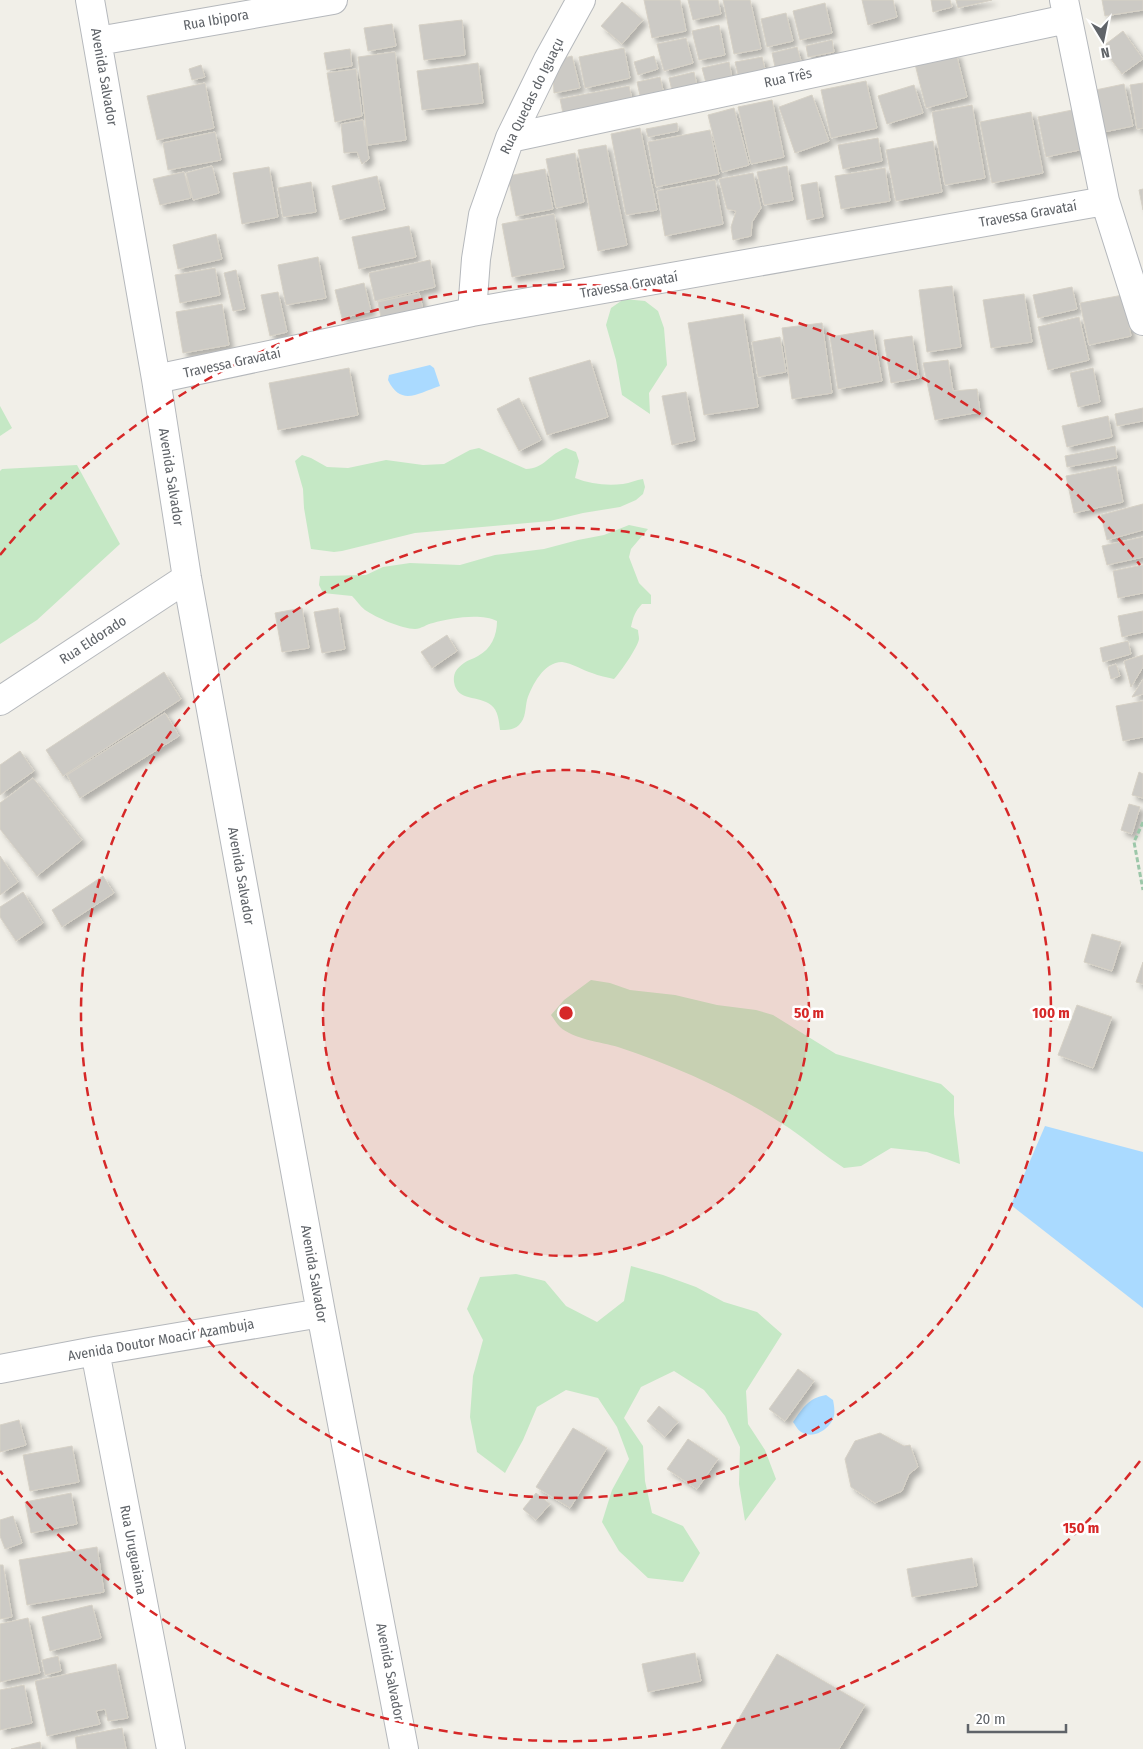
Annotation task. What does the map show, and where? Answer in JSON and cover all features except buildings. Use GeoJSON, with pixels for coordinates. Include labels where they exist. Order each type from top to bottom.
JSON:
{"type":"FeatureCollection","features":[{"type":"Feature","properties":{"kind":"street","name":"Avenida Salvador"},"geometry":{"type":"LineString","coordinates":[[90,0],[156,379],[187,578],[321,1313],[404,1749]]}},
{"type":"Feature","properties":{"kind":"street","name":"Rua Ibipora"},"geometry":{"type":"LineString","coordinates":[[98,41],[333,0]]}},
{"type":"Feature","properties":{"kind":"street","name":"Rua Quedas do Iguaçu"},"geometry":{"type":"LineString","coordinates":[[472,312],[482,215],[510,138],[548,60],[581,0]]}},
{"type":"Feature","properties":{"kind":"street","name":"Rua Três"},"geometry":{"type":"LineString","coordinates":[[510,138],[1065,9]]}},
{"type":"Feature","properties":{"kind":"street"},"geometry":{"type":"LineString","coordinates":[[1065,9],[1105,201],[1143,321]]}},
{"type":"Feature","properties":{"kind":"street","name":"Travessa Gravataí"},"geometry":{"type":"LineString","coordinates":[[156,379],[472,312],[1105,201]]}},
{"type":"Feature","properties":{"kind":"street","name":"Rua Eldorado"},"geometry":{"type":"LineString","coordinates":[[0,702],[187,578]]}},
{"type":"Feature","properties":{"kind":"street","name":"Avenida Doutor Moacir Azambuja"},"geometry":{"type":"LineString","coordinates":[[0,1369],[321,1313]]}},
{"type":"Feature","properties":{"kind":"street","name":"Rua Uruguaiana"},"geometry":{"type":"LineString","coordinates":[[95,1351],[171,1749]]}},
{"type":"Feature","properties":{"kind":"path"},"geometry":{"type":"LineString","coordinates":[[1143,822],[1134,842],[1143,890]]}},
{"type":"Feature","properties":{"kind":"green space"},"geometry":{"type":"Polygon","coordinates":[[[624,299],[645,301],[658,311],[664,328],[667,365],[649,393],[650,414],[622,395],[616,360],[606,325],[611,308],[624,299]]]}},
{"type":"Feature","properties":{"kind":"green space"},"geometry":{"type":"Polygon","coordinates":[[[0,406],[12,428],[0,436],[0,406]]]}},
{"type":"Feature","properties":{"kind":"green space"},"geometry":{"type":"Polygon","coordinates":[[[479,448],[526,469],[537,467],[566,448],[576,452],[579,461],[575,478],[611,485],[626,484],[643,479],[645,487],[643,494],[636,500],[620,507],[550,521],[415,533],[334,552],[311,549],[304,508],[303,489],[295,461],[302,455],[327,467],[348,468],[386,460],[423,465],[444,464],[470,450],[479,448]]]}},
{"type":"Feature","properties":{"kind":"green space"},"geometry":{"type":"Polygon","coordinates":[[[77,465],[120,544],[37,620],[0,644],[0,471],[2,469],[77,465]]]}},
{"type":"Feature","properties":{"kind":"green space"},"geometry":{"type":"Polygon","coordinates":[[[629,525],[648,529],[631,549],[629,557],[639,583],[651,595],[651,604],[642,604],[631,627],[638,630],[639,639],[632,654],[614,679],[562,662],[550,666],[544,670],[532,688],[521,722],[517,727],[510,729],[500,730],[498,716],[493,707],[486,702],[459,693],[454,682],[455,673],[459,667],[483,653],[490,646],[496,632],[497,621],[483,617],[465,617],[440,621],[417,629],[403,627],[369,613],[352,596],[323,593],[319,585],[320,576],[366,575],[383,567],[410,563],[460,565],[495,555],[544,549],[604,535],[629,525]]]}},
{"type":"Feature","properties":{"kind":"green space"},"geometry":{"type":"Polygon","coordinates":[[[591,980],[610,983],[630,990],[675,995],[773,1015],[836,1054],[941,1084],[954,1096],[954,1114],[960,1164],[927,1152],[891,1148],[861,1166],[844,1168],[769,1115],[727,1092],[684,1072],[640,1055],[572,1034],[560,1027],[551,1015],[564,1000],[591,980]]]}},
{"type":"Feature","properties":{"kind":"green space"},"geometry":{"type":"Polygon","coordinates":[[[631,1266],[696,1287],[724,1302],[757,1312],[782,1334],[746,1391],[748,1424],[765,1450],[776,1479],[745,1521],[739,1484],[740,1447],[725,1416],[704,1390],[674,1371],[641,1387],[624,1418],[643,1446],[645,1481],[652,1513],[683,1526],[700,1553],[683,1582],[648,1578],[619,1551],[602,1522],[612,1490],[629,1459],[617,1427],[598,1398],[566,1390],[537,1407],[523,1440],[505,1473],[477,1452],[470,1417],[473,1376],[483,1340],[467,1309],[480,1277],[516,1274],[545,1281],[566,1306],[597,1322],[624,1301],[631,1266]]]}},
{"type":"Feature","properties":{"kind":"water"},"geometry":{"type":"Polygon","coordinates":[[[430,365],[434,368],[440,386],[424,392],[404,396],[393,388],[388,380],[389,375],[430,365]]]}},
{"type":"Feature","properties":{"kind":"water"},"geometry":{"type":"Polygon","coordinates":[[[1045,1126],[1143,1152],[1143,1308],[1011,1205],[1045,1126]]]}},
{"type":"Feature","properties":{"kind":"water"},"geometry":{"type":"Polygon","coordinates":[[[826,1395],[833,1400],[834,1406],[834,1416],[830,1425],[812,1435],[801,1432],[793,1422],[810,1401],[826,1395]]]}}]}
